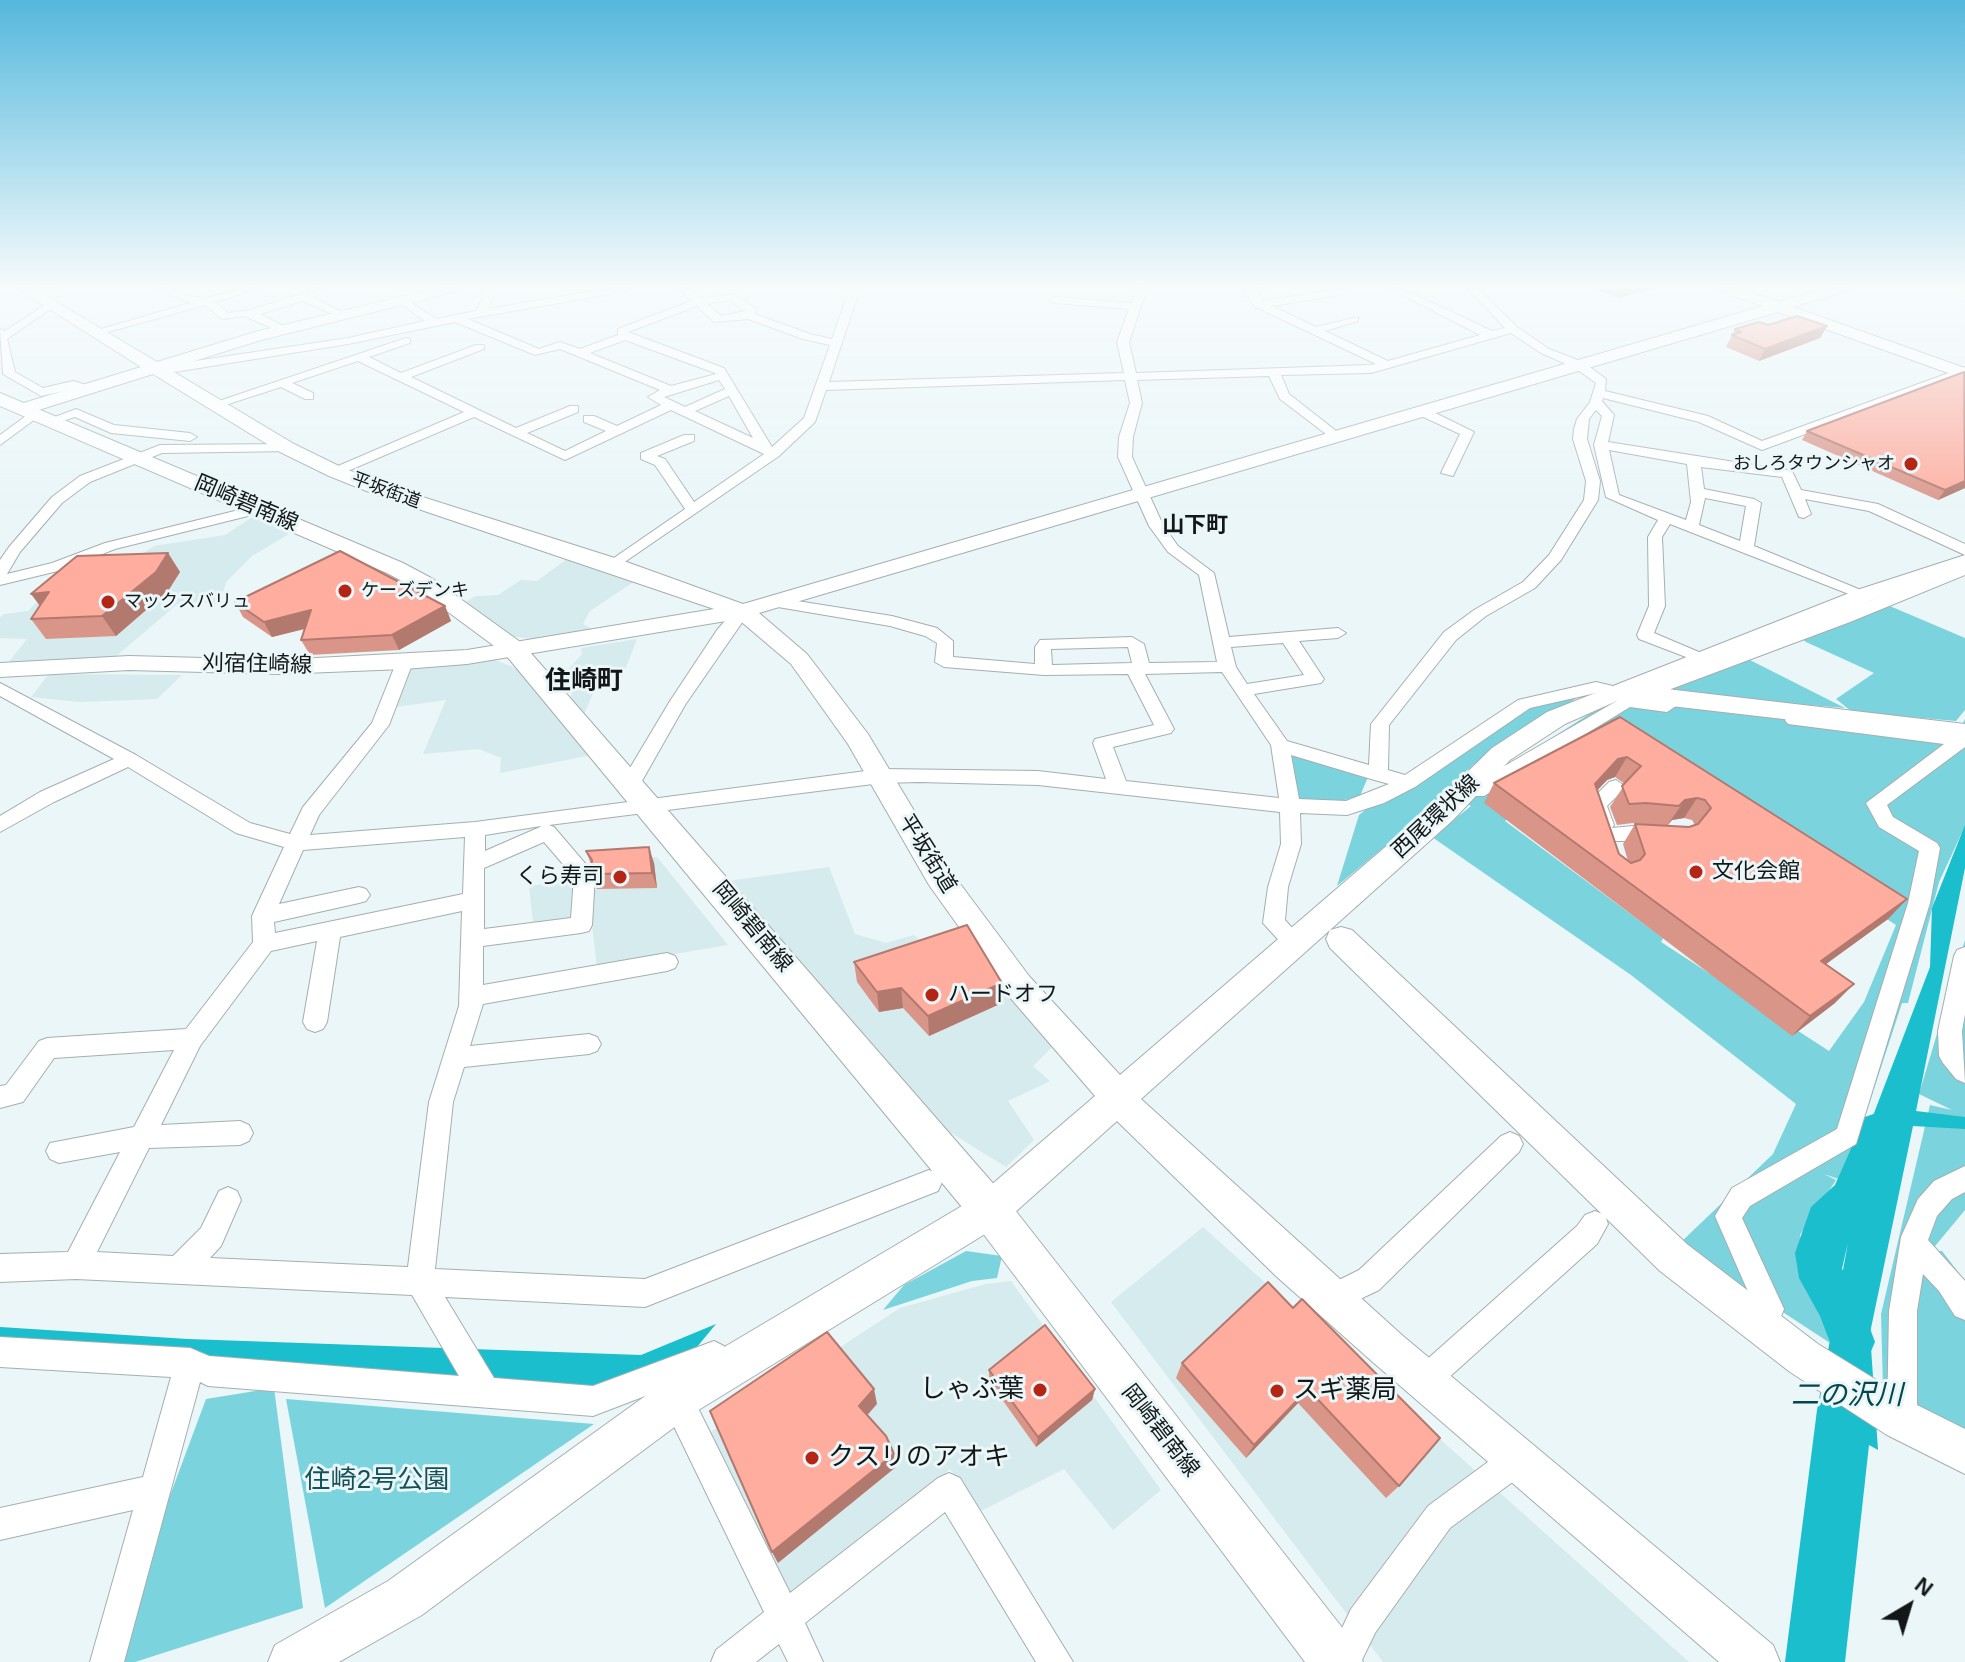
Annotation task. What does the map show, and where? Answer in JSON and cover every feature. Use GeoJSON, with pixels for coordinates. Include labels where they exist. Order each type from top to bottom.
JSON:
{"type":"FeatureCollection","features":[{"type":"Feature","properties":{"kind":"main road","name":"岡崎碧南線"},"geometry":{"type":"LineString","coordinates":[[27,411],[259,509],[425,584],[514,649],[990,1210],[1340,1662]]}},
{"type":"Feature","properties":{"kind":"street"},"geometry":{"type":"LineString","coordinates":[[7,366],[9,374],[41,392],[73,385],[86,389]]}},
{"type":"Feature","properties":{"kind":"street"},"geometry":{"type":"LineString","coordinates":[[154,366],[158,368],[180,366]]}},
{"type":"Feature","properties":{"kind":"street"},"geometry":{"type":"LineString","coordinates":[[0,441],[27,411],[86,389],[165,366]]}},
{"type":"Feature","properties":{"kind":"street"},"geometry":{"type":"LineString","coordinates":[[216,404],[329,366]]}},
{"type":"Feature","properties":{"kind":"street"},"geometry":{"type":"LineString","coordinates":[[379,366],[565,456],[671,405]]}},
{"type":"Feature","properties":{"kind":"street"},"geometry":{"type":"LineString","coordinates":[[403,376],[431,366]]}},
{"type":"Feature","properties":{"kind":"street"},"geometry":{"type":"LineString","coordinates":[[611,366],[670,390]]}},
{"type":"Feature","properties":{"kind":"street"},"geometry":{"type":"LineString","coordinates":[[705,366],[720,371],[769,450]]}},
{"type":"Feature","properties":{"kind":"street"},"geometry":{"type":"LineString","coordinates":[[613,565],[810,419],[829,366]]}},
{"type":"Feature","properties":{"kind":"street"},"geometry":{"type":"LineString","coordinates":[[1129,366],[1136,403],[1126,437],[1125,457],[1156,526],[1173,549],[1206,573],[1227,667],[1280,745],[1290,806],[1291,844],[1278,887],[1274,923],[1293,941]]}},
{"type":"Feature","properties":{"kind":"street"},"geometry":{"type":"LineString","coordinates":[[822,386],[1132,379],[1371,369],[1386,366]]}},
{"type":"Feature","properties":{"kind":"street","name":"刈宿住崎線"},"geometry":{"type":"LineString","coordinates":[[0,670],[129,663],[279,667],[404,662],[514,649],[742,611],[1577,366]]}},
{"type":"Feature","properties":{"kind":"street"},"geometry":{"type":"LineString","coordinates":[[1378,774],[1380,724],[1450,636],[1480,613],[1529,585],[1556,557],[1563,541],[1591,500],[1593,481],[1580,439],[1580,429],[1602,382],[1580,366]]}},
{"type":"Feature","properties":{"kind":"street","name":"平坂街道"},"geometry":{"type":"LineString","coordinates":[[158,368],[287,448],[336,472],[381,490],[613,565],[742,611],[773,634],[799,659],[859,740],[939,877],[1018,985],[1117,1097],[1331,1299],[1756,1662]]}},
{"type":"Feature","properties":{"kind":"street"},"geometry":{"type":"LineString","coordinates":[[1596,398],[1703,419],[1762,446],[1964,372]]}},
{"type":"Feature","properties":{"kind":"street"},"geometry":{"type":"LineString","coordinates":[[1274,373],[1284,396],[1335,437]]}},
{"type":"Feature","properties":{"kind":"street"},"geometry":{"type":"LineString","coordinates":[[722,376],[654,397],[769,450]]}},
{"type":"Feature","properties":{"kind":"street"},"geometry":{"type":"LineString","coordinates":[[281,382],[309,396]]}},
{"type":"Feature","properties":{"kind":"street"},"geometry":{"type":"LineString","coordinates":[[685,411],[731,391]]}},
{"type":"Feature","properties":{"kind":"street"},"geometry":{"type":"LineString","coordinates":[[1596,398],[1608,415],[1601,445],[1613,497],[1865,595]]}},
{"type":"Feature","properties":{"kind":"street"},"geometry":{"type":"LineString","coordinates":[[517,432],[574,409]]}},
{"type":"Feature","properties":{"kind":"street"},"geometry":{"type":"LineString","coordinates":[[27,411],[76,413],[111,429],[186,436],[265,449]]}},
{"type":"Feature","properties":{"kind":"street"},"geometry":{"type":"LineString","coordinates":[[1421,411],[1467,432],[1448,473]]}},
{"type":"Feature","properties":{"kind":"street"},"geometry":{"type":"LineString","coordinates":[[336,472],[476,412]]}},
{"type":"Feature","properties":{"kind":"street"},"geometry":{"type":"LineString","coordinates":[[589,419],[617,431]]}},
{"type":"Feature","properties":{"kind":"street"},"geometry":{"type":"LineString","coordinates":[[689,438],[646,456],[660,462],[692,509]]}},
{"type":"Feature","properties":{"kind":"street"},"geometry":{"type":"LineString","coordinates":[[1601,445],[1694,462],[1787,474],[1804,514]]}},
{"type":"Feature","properties":{"kind":"street"},"geometry":{"type":"LineString","coordinates":[[0,573],[29,533],[74,485],[135,457],[160,449],[287,448]]}},
{"type":"Feature","properties":{"kind":"street"},"geometry":{"type":"LineString","coordinates":[[1691,527],[1698,492],[1694,462]]}},
{"type":"Feature","properties":{"kind":"street"},"geometry":{"type":"LineString","coordinates":[[1698,492],[1754,503],[1746,548]]}},
{"type":"Feature","properties":{"kind":"street"},"geometry":{"type":"LineString","coordinates":[[1795,493],[1882,510],[1965,550]]}},
{"type":"Feature","properties":{"kind":"street"},"geometry":{"type":"LineString","coordinates":[[0,580],[57,567],[110,546],[259,509]]}},
{"type":"Feature","properties":{"kind":"street"},"geometry":{"type":"LineString","coordinates":[[1666,518],[1655,537],[1657,606],[1645,635],[1705,658]]}},
{"type":"Feature","properties":{"kind":"street","name":"西尾環状線"},"geometry":{"type":"LineString","coordinates":[[292,1662],[405,1598],[677,1399],[990,1210],[1293,941],[1331,930],[1501,754],[1556,718],[1615,692],[1865,595],[1965,561]]}},
{"type":"Feature","properties":{"kind":"street"},"geometry":{"type":"LineString","coordinates":[[1963,735],[1648,691],[1844,619],[1965,570]]}},
{"type":"Feature","properties":{"kind":"street"},"geometry":{"type":"LineString","coordinates":[[772,602],[892,621],[931,632],[945,641],[944,662],[1044,670],[1138,671],[1227,667]]}},
{"type":"Feature","properties":{"kind":"street"},"geometry":{"type":"LineString","coordinates":[[640,794],[676,705],[742,611]]}},
{"type":"Feature","properties":{"kind":"street"},"geometry":{"type":"LineString","coordinates":[[1220,643],[1338,633]]}},
{"type":"Feature","properties":{"kind":"street"},"geometry":{"type":"LineString","coordinates":[[1243,690],[1315,679],[1288,637]]}},
{"type":"Feature","properties":{"kind":"street"},"geometry":{"type":"LineString","coordinates":[[1044,670],[1043,647],[1046,644],[1136,644],[1138,671],[1165,729],[1102,743],[1118,786]]}},
{"type":"Feature","properties":{"kind":"street"},"geometry":{"type":"LineString","coordinates":[[76,1265],[192,1039],[264,944],[263,916],[310,812],[380,725],[404,662]]}},
{"type":"Feature","properties":{"kind":"street"},"geometry":{"type":"LineString","coordinates":[[475,864],[554,825],[640,794],[881,776],[1023,777],[1290,806],[1347,808],[1377,798],[1408,782],[1524,704],[1596,687],[1615,692],[1708,700],[1963,735]]}},
{"type":"Feature","properties":{"kind":"street"},"geometry":{"type":"LineString","coordinates":[[0,689],[129,759],[243,828],[297,843],[554,825]]}},
{"type":"Feature","properties":{"kind":"street"},"geometry":{"type":"LineString","coordinates":[[1477,791],[1627,701],[1963,735]]}},
{"type":"Feature","properties":{"kind":"street"},"geometry":{"type":"LineString","coordinates":[[1770,1309],[1728,1216],[1741,1197],[1847,1136],[1919,903],[1930,848],[1886,822],[1876,803],[1963,735]]}},
{"type":"Feature","properties":{"kind":"street"},"geometry":{"type":"LineString","coordinates":[[1280,745],[1408,782]]}},
{"type":"Feature","properties":{"kind":"street"},"geometry":{"type":"LineString","coordinates":[[0,825],[47,797],[129,759]]}},
{"type":"Feature","properties":{"kind":"street"},"geometry":{"type":"LineString","coordinates":[[1616,787],[1597,804],[1616,860]]}},
{"type":"Feature","properties":{"kind":"street"},"geometry":{"type":"LineString","coordinates":[[473,939],[581,925],[585,875],[554,825]]}},
{"type":"Feature","properties":{"kind":"street"},"geometry":{"type":"LineString","coordinates":[[475,829],[471,997],[441,1102],[420,1282],[482,1386]]}},
{"type":"Feature","properties":{"kind":"street"},"geometry":{"type":"LineString","coordinates":[[1608,836],[1633,833],[1675,838]]}},
{"type":"Feature","properties":{"kind":"street"},"geometry":{"type":"LineString","coordinates":[[263,916],[359,895]]}},
{"type":"Feature","properties":{"kind":"street"},"geometry":{"type":"LineString","coordinates":[[264,944],[474,900]]}},
{"type":"Feature","properties":{"kind":"street"},"geometry":{"type":"LineString","coordinates":[[315,1022],[330,930]]}},
{"type":"Feature","properties":{"kind":"street"},"geometry":{"type":"LineString","coordinates":[[1331,930],[1663,1248],[1804,1358],[1898,1417],[1965,1452]]}},
{"type":"Feature","properties":{"kind":"street"},"geometry":{"type":"LineString","coordinates":[[1965,956],[1950,1031],[1951,1056],[1965,1072]]}},
{"type":"Feature","properties":{"kind":"street"},"geometry":{"type":"LineString","coordinates":[[471,997],[667,962]]}},
{"type":"Feature","properties":{"kind":"street"},"geometry":{"type":"LineString","coordinates":[[0,1097],[14,1094],[47,1048],[192,1039]]}},
{"type":"Feature","properties":{"kind":"street"},"geometry":{"type":"LineString","coordinates":[[455,1058],[589,1044]]}},
{"type":"Feature","properties":{"kind":"street"},"geometry":{"type":"LineString","coordinates":[[59,1151],[143,1137],[240,1133]]}},
{"type":"Feature","properties":{"kind":"street"},"geometry":{"type":"LineString","coordinates":[[1331,1299],[1369,1280],[1510,1144]]}},
{"type":"Feature","properties":{"kind":"street"},"geometry":{"type":"LineString","coordinates":[[1898,1417],[1903,1311],[1914,1245],[1927,1208],[1943,1190],[1965,1178]]}},
{"type":"Feature","properties":{"kind":"street"},"geometry":{"type":"LineString","coordinates":[[0,1268],[76,1265],[645,1293],[929,1182]]}},
{"type":"Feature","properties":{"kind":"street"},"geometry":{"type":"LineString","coordinates":[[179,1270],[211,1237],[228,1200]]}},
{"type":"Feature","properties":{"kind":"street"},"geometry":{"type":"LineString","coordinates":[[1425,1380],[1587,1235],[1595,1224]]}},
{"type":"Feature","properties":{"kind":"street"},"geometry":{"type":"LineString","coordinates":[[1914,1245],[1949,1281],[1965,1306]]}},
{"type":"Feature","properties":{"kind":"street"},"geometry":{"type":"LineString","coordinates":[[0,1352],[190,1363],[208,1371],[482,1386],[593,1401],[714,1356]]}},
{"type":"Feature","properties":{"kind":"street"},"geometry":{"type":"LineString","coordinates":[[107,1662],[190,1363]]}},
{"type":"Feature","properties":{"kind":"street"},"geometry":{"type":"LineString","coordinates":[[677,1399],[806,1662]]}},
{"type":"Feature","properties":{"kind":"street"},"geometry":{"type":"LineString","coordinates":[[1340,1662],[1363,1621],[1439,1517],[1503,1470],[1523,1462]]}},
{"type":"Feature","properties":{"kind":"street"},"geometry":{"type":"LineString","coordinates":[[728,1662],[949,1489],[1056,1662]]}},
{"type":"Feature","properties":{"kind":"street"},"geometry":{"type":"LineString","coordinates":[[0,1524],[154,1490]]}},
{"type":"Feature","properties":{"kind":"shaded area"},"geometry":{"type":"Polygon","coordinates":[[[254,516],[289,534],[252,556],[226,582],[220,604],[181,601],[115,657],[8,663],[27,639],[0,638],[0,617],[4,614],[28,611],[45,594],[120,568],[154,546],[225,535],[254,516]]]}},
{"type":"Feature","properties":{"kind":"shaded area"},"geometry":{"type":"Polygon","coordinates":[[[567,559],[635,581],[590,611],[583,624],[594,630],[533,639],[508,636],[465,602],[476,596],[498,595],[521,580],[537,581],[567,559]]]}},
{"type":"Feature","properties":{"kind":"shaded area"},"geometry":{"type":"Polygon","coordinates":[[[637,639],[620,683],[597,684],[584,715],[571,704],[572,683],[580,669],[567,671],[582,654],[581,648],[637,639]]]}},
{"type":"Feature","properties":{"kind":"shaded area"},"geometry":{"type":"Polygon","coordinates":[[[493,659],[518,669],[592,755],[500,773],[501,758],[479,749],[423,754],[446,700],[395,707],[410,667],[493,659]]]}},
{"type":"Feature","properties":{"kind":"shaded area"},"geometry":{"type":"Polygon","coordinates":[[[49,674],[182,675],[157,699],[80,702],[31,697],[49,674]]]}},
{"type":"Feature","properties":{"kind":"shaded area"},"geometry":{"type":"Polygon","coordinates":[[[657,857],[728,945],[597,967],[591,916],[533,923],[529,886],[572,880],[592,862],[657,857]]]}},
{"type":"Feature","properties":{"kind":"shaded area"},"geometry":{"type":"Polygon","coordinates":[[[829,867],[855,934],[886,943],[914,935],[937,955],[970,944],[1057,1042],[1033,1066],[1050,1081],[1008,1101],[1034,1140],[1006,1167],[940,1126],[728,881],[829,867]]]}},
{"type":"Feature","properties":{"kind":"shaded area"},"geometry":{"type":"Polygon","coordinates":[[[1203,1227],[1689,1662],[1383,1662],[1111,1302],[1203,1227]]]}},
{"type":"Feature","properties":{"kind":"shaded area"},"geometry":{"type":"Polygon","coordinates":[[[1011,1281],[1161,1490],[1113,1530],[1064,1469],[981,1511],[950,1469],[785,1607],[709,1433],[900,1308],[986,1284],[1011,1281]]]}},
{"type":"Feature","properties":{"kind":"green space"},"geometry":{"type":"Polygon","coordinates":[[[1878,601],[1965,638],[1965,710],[1956,721],[1875,714],[1962,725],[1965,719],[1965,826],[1939,882],[1908,1003],[1902,1003],[1844,1181],[1824,1174],[1836,1180],[1800,1235],[1830,1343],[1679,1244],[1773,1154],[1796,1104],[1631,975],[1432,837],[1471,806],[1465,803],[1514,762],[1616,697],[1738,654],[1845,708],[1796,704],[1851,711],[1836,699],[1874,673],[1806,642],[1795,633],[1878,601]],[[1610,738],[1505,821],[1663,938],[1661,942],[1829,1051],[1864,1002],[1896,925],[1610,738]]]}},
{"type":"Feature","properties":{"kind":"green space"},"geometry":{"type":"Polygon","coordinates":[[[1586,692],[1473,765],[1435,805],[1337,886],[1359,815],[1370,806],[1527,707],[1586,692]]]}},
{"type":"Feature","properties":{"kind":"green space"},"geometry":{"type":"Polygon","coordinates":[[[1286,751],[1368,777],[1360,796],[1341,801],[1297,802],[1286,751]]]}},
{"type":"Feature","properties":{"kind":"green space"},"geometry":{"type":"Polygon","coordinates":[[[1965,940],[1965,1210],[1931,1251],[1942,1251],[1965,1281],[1965,1431],[1883,1389],[1881,1314],[1930,1105],[1952,1110],[1919,1094],[1965,940]]]}},
{"type":"Feature","properties":{"kind":"green space"},"geometry":{"type":"Polygon","coordinates":[[[966,1251],[1002,1256],[997,1278],[972,1281],[883,1310],[904,1285],[966,1251]]]}},
{"type":"Feature","properties":{"kind":"green space"},"geometry":{"type":"Polygon","coordinates":[[[274,1388],[303,1608],[135,1662],[108,1662],[206,1399],[274,1388]]]}},
{"type":"Feature","properties":{"kind":"green space","name":"住崎2号公園"},"geometry":{"type":"Polygon","coordinates":[[[286,1399],[594,1424],[325,1608],[286,1399]]]}},
{"type":"Feature","properties":{"kind":"water"},"geometry":{"type":"Polygon","coordinates":[[[1965,825],[1965,868],[1916,1111],[1965,1117],[1965,1129],[1913,1126],[1870,1333],[1878,1450],[1869,1445],[1845,1662],[1785,1662],[1817,1410],[1848,1243],[1827,1332],[1803,1258],[1853,1164],[1855,1209],[1871,1121],[1930,967],[1932,908],[1965,825]]]}},
{"type":"Feature","properties":{"kind":"water"},"geometry":{"type":"Polygon","coordinates":[[[716,1324],[692,1353],[601,1390],[0,1347],[0,1327],[188,1339],[641,1355],[716,1324]]]}},
{"type":"Feature","properties":{"kind":"building","name":"おしろタウンシャオ"},"geometry":{"type":"Polygon","coordinates":[[[1964,372],[1965,481],[1945,490],[1807,431],[1964,372]]]}},
{"type":"Feature","properties":{"kind":"building","name":"ケーズデンキ"},"geometry":{"type":"Polygon","coordinates":[[[340,551],[445,606],[392,635],[301,640],[311,610],[264,622],[235,602],[340,551]]]}},
{"type":"Feature","properties":{"kind":"building"},"geometry":{"type":"Polygon","coordinates":[[[168,553],[156,572],[102,616],[31,619],[49,592],[31,594],[77,556],[168,553]]]}},
{"type":"Feature","properties":{"kind":"building","name":"文化会館"},"geometry":{"type":"Polygon","coordinates":[[[1620,717],[1907,899],[1821,961],[1854,984],[1810,1016],[1494,783],[1620,717]],[[1627,757],[1618,759],[1595,784],[1619,854],[1631,863],[1645,854],[1635,824],[1689,827],[1698,824],[1711,808],[1705,800],[1697,798],[1685,800],[1679,806],[1629,804],[1622,786],[1641,766],[1627,757]]]}},
{"type":"Feature","properties":{"kind":"building"},"geometry":{"type":"Polygon","coordinates":[[[649,847],[652,873],[591,874],[592,860],[586,851],[649,847]]]}},
{"type":"Feature","properties":{"kind":"building","name":"ハードオフ"},"geometry":{"type":"Polygon","coordinates":[[[967,925],[1002,983],[928,1016],[901,988],[877,992],[854,962],[967,925]]]}},
{"type":"Feature","properties":{"kind":"building","name":"スギ薬局"},"geometry":{"type":"Polygon","coordinates":[[[1268,1282],[1293,1308],[1302,1299],[1440,1438],[1399,1486],[1308,1389],[1254,1445],[1182,1363],[1268,1282]]]}},
{"type":"Feature","properties":{"kind":"building","name":"しゃぶ葉"},"geometry":{"type":"Polygon","coordinates":[[[1045,1325],[1095,1389],[1038,1437],[989,1370],[1045,1325]]]}},
{"type":"Feature","properties":{"kind":"building","name":"クスリのアオキ"},"geometry":{"type":"Polygon","coordinates":[[[827,1332],[874,1389],[859,1406],[886,1436],[894,1454],[772,1552],[710,1411],[827,1332]]]}},
{"type":"Feature","properties":{"kind":"waterway","name":"二の沢川"},"geometry":{"type":"LineString","coordinates":[[1852,1342],[1839,1304],[1821,1278],[1817,1253],[1826,1222],[1850,1199],[1879,1130]]}},
{"type":"Feature","properties":{"kind":"place","name":"おしろタウンシャオ"},"geometry":{"type":"Point","coordinates":[1911,464]}},
{"type":"Feature","properties":{"kind":"place","name":"ケーズデンキ"},"geometry":{"type":"Point","coordinates":[345,591]}},
{"type":"Feature","properties":{"kind":"place","name":"マックスバリュ"},"geometry":{"type":"Point","coordinates":[108,602]}},
{"type":"Feature","properties":{"kind":"place","name":"文化会館"},"geometry":{"type":"Point","coordinates":[1696,872]}},
{"type":"Feature","properties":{"kind":"place","name":"くら寿司"},"geometry":{"type":"Point","coordinates":[620,877]}},
{"type":"Feature","properties":{"kind":"place","name":"ハードオフ"},"geometry":{"type":"Point","coordinates":[932,995]}},
{"type":"Feature","properties":{"kind":"place","name":"しゃぶ葉"},"geometry":{"type":"Point","coordinates":[1040,1390]}},
{"type":"Feature","properties":{"kind":"place","name":"スギ薬局"},"geometry":{"type":"Point","coordinates":[1277,1391]}},
{"type":"Feature","properties":{"kind":"place","name":"クスリのアオキ"},"geometry":{"type":"Point","coordinates":[812,1458]}},
{"type":"Feature","properties":{"kind":"district","name":"山下町"},"geometry":{"type":"Point","coordinates":[1195,526]}},
{"type":"Feature","properties":{"kind":"district","name":"住崎町"},"geometry":{"type":"Point","coordinates":[584,682]}}]}
